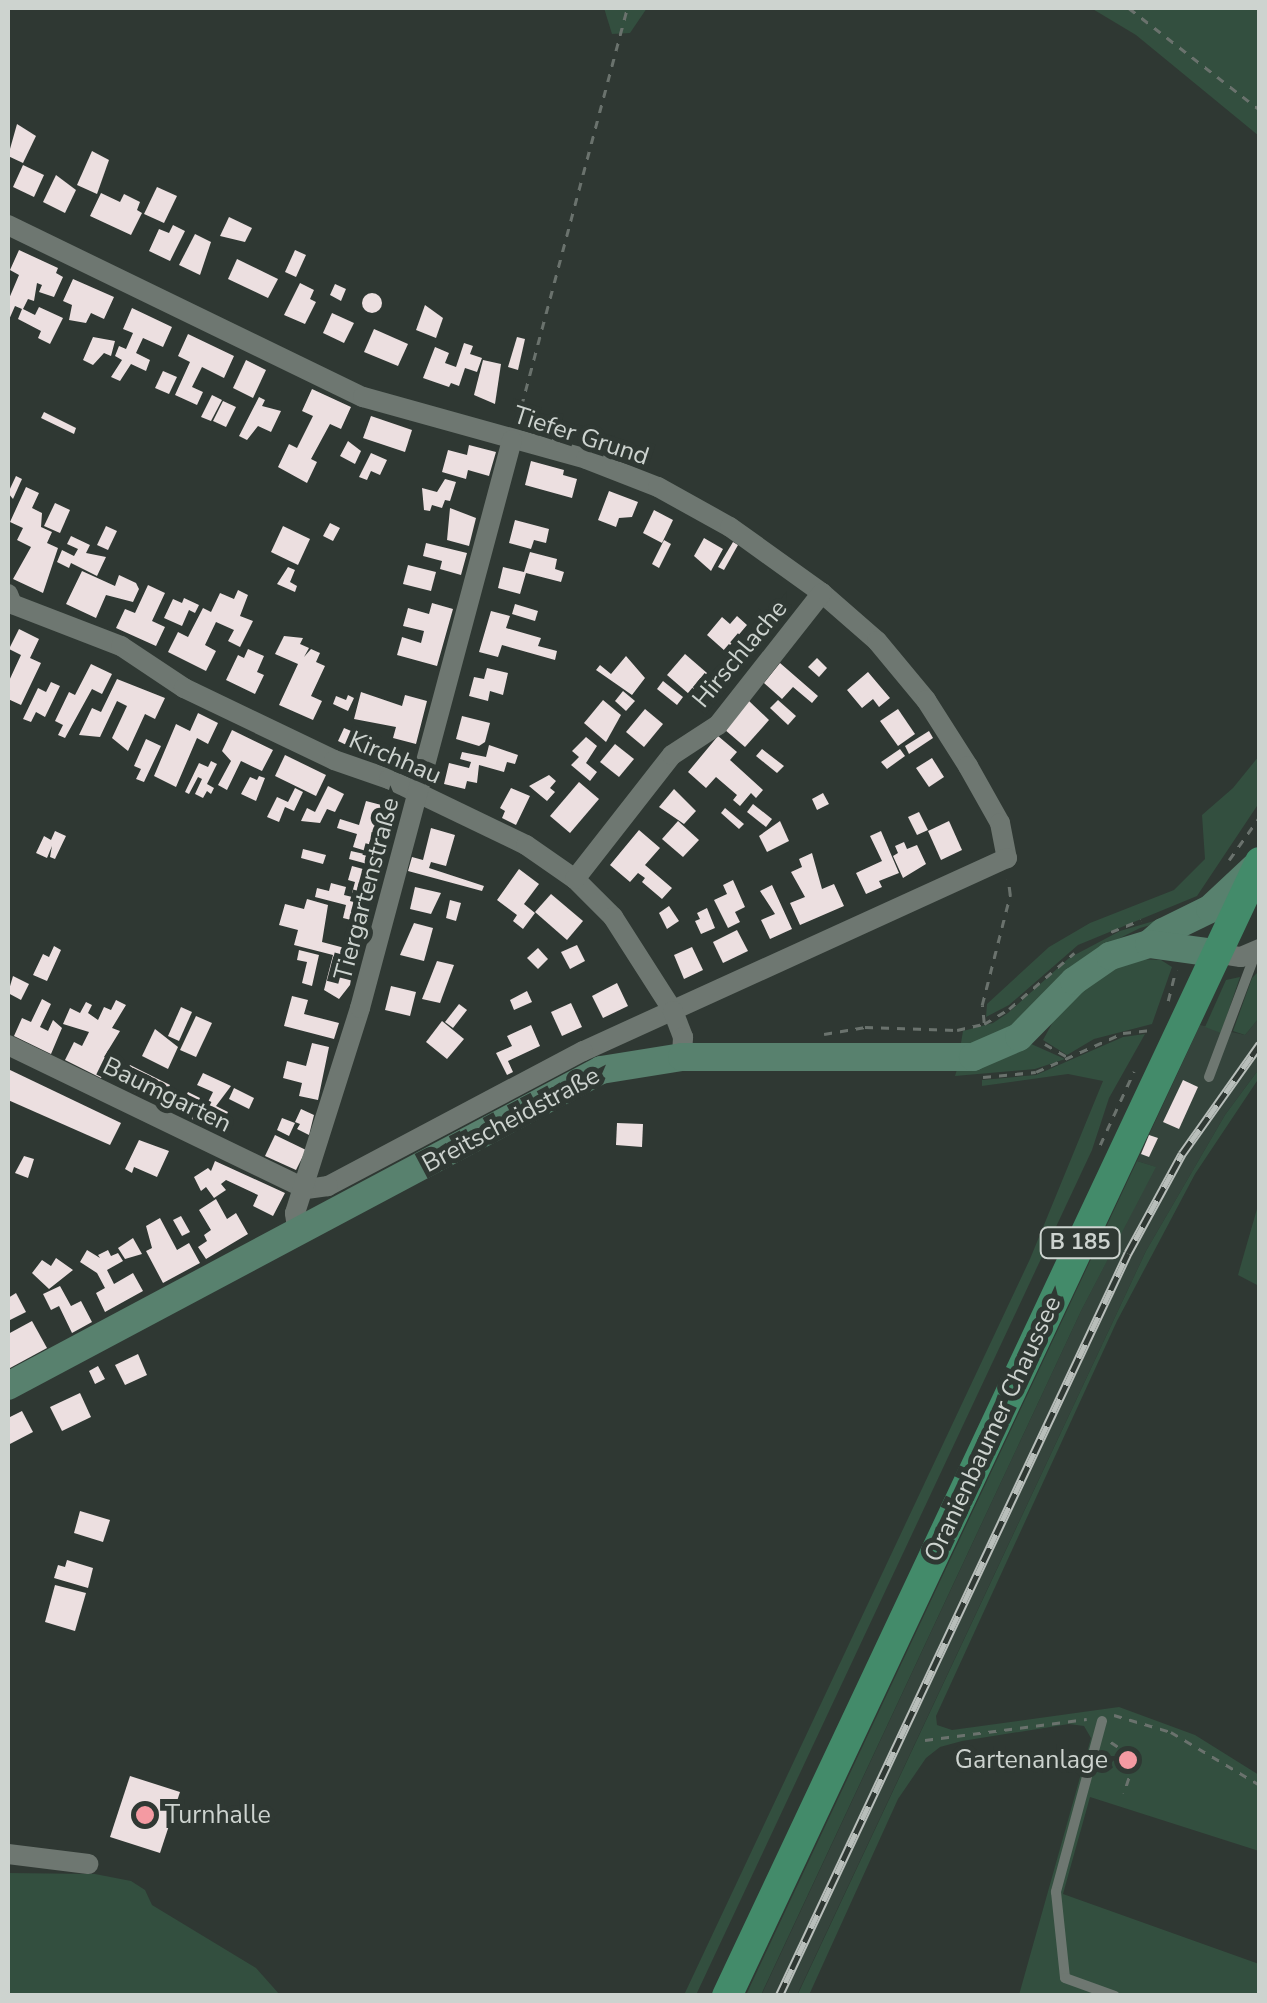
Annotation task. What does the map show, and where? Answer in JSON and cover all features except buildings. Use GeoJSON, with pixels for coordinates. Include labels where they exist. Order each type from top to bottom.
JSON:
{"type":"FeatureCollection","features":[{"type":"Feature","properties":{"kind":"main road","name":"Oranienbaumer Chaussee"},"geometry":{"type":"LineString","coordinates":[[728,1996],[1259,863]]}},
{"type":"Feature","properties":{"kind":"street","name":"Tiefer Grund"},"geometry":{"type":"LineString","coordinates":[[8,225],[363,397],[586,459],[658,487],[730,526],[822,592],[877,640],[926,700],[1000,822],[1007,858]]}},
{"type":"Feature","properties":{"kind":"street","name":"Tiergartenstraße"},"geometry":{"type":"LineString","coordinates":[[298,1233],[295,1214],[306,1189],[419,794],[512,440]]}},
{"type":"Feature","properties":{"kind":"street","name":"Hirschlache"},"geometry":{"type":"LineString","coordinates":[[575,879],[672,754],[718,725],[822,592]]}},
{"type":"Feature","properties":{"kind":"street","name":"Kirchhau"},"geometry":{"type":"LineString","coordinates":[[9,601],[62,627],[121,646],[184,688],[526,845],[575,879],[613,917],[672,1011],[682,1037],[682,1056]]}},
{"type":"Feature","properties":{"kind":"street","name":"Breitscheidstraße"},"geometry":{"type":"LineString","coordinates":[[306,1189],[328,1186],[582,1050],[1007,858]]}},
{"type":"Feature","properties":{"kind":"street","name":"Breitscheidstraße"},"geometry":{"type":"LineString","coordinates":[[8,1386],[584,1078],[639,1061],[682,1056],[955,1059],[989,1053],[1031,1027],[1088,969],[1147,932],[1163,932],[1210,909],[1259,863]]}},
{"type":"Feature","properties":{"kind":"street","name":"Breitscheidstraße"},"geometry":{"type":"LineString","coordinates":[[1147,932],[1215,954]]}},
{"type":"Feature","properties":{"kind":"street"},"geometry":{"type":"LineString","coordinates":[[1215,954],[1241,957],[1258,951]]}},
{"type":"Feature","properties":{"kind":"street","name":"Baumgarten"},"geometry":{"type":"LineString","coordinates":[[8,1045],[306,1189]]}},
{"type":"Feature","properties":{"kind":"street"},"geometry":{"type":"LineString","coordinates":[[8,1854],[88,1864]]}},
{"type":"Feature","properties":{"kind":"lane"},"geometry":{"type":"LineString","coordinates":[[1209,1078],[1258,951]]}},
{"type":"Feature","properties":{"kind":"lane"},"geometry":{"type":"LineString","coordinates":[[1102,1721],[1056,1892],[1064,1978],[1114,1996]]}},
{"type":"Feature","properties":{"kind":"path"},"geometry":{"type":"LineString","coordinates":[[512,440],[627,8]]}},
{"type":"Feature","properties":{"kind":"path"},"geometry":{"type":"LineString","coordinates":[[1129,8],[1260,110]]}},
{"type":"Feature","properties":{"kind":"path"},"geometry":{"type":"LineString","coordinates":[[984,1024],[985,994],[1010,896],[1007,858]]}},
{"type":"Feature","properties":{"kind":"path"},"geometry":{"type":"LineString","coordinates":[[1102,936],[1147,932]]}},
{"type":"Feature","properties":{"kind":"path"},"geometry":{"type":"LineString","coordinates":[[820,1034],[866,1027],[957,1030],[984,1024],[1009,1009],[1077,951]]}},
{"type":"Feature","properties":{"kind":"path"},"geometry":{"type":"LineString","coordinates":[[1031,1027],[1052,1050],[1070,1058]]}},
{"type":"Feature","properties":{"kind":"path"},"geometry":{"type":"LineString","coordinates":[[974,1078],[1036,1072],[1123,1034],[1154,1030]]}},
{"type":"Feature","properties":{"kind":"path"},"geometry":{"type":"LineString","coordinates":[[925,1740],[1080,1718],[1102,1721],[1114,1715],[1130,1717],[1171,1732],[1260,1785]]}},
{"type":"Feature","properties":{"kind":"path"},"geometry":{"type":"LineString","coordinates":[[1100,1738],[1130,1755],[1132,1776],[1124,1793]]}},
{"type":"Feature","properties":{"kind":"shaded area"},"geometry":{"type":"Polygon","coordinates":[[[1259,1018],[1259,1069],[1225,1115],[1146,1251],[797,1995],[761,1996],[1081,1311],[1155,1167],[1137,1161],[1200,1025],[1245,1035],[1259,1018]]]}},
{"type":"Feature","properties":{"kind":"green space"},"geometry":{"type":"Polygon","coordinates":[[[604,8],[647,8],[630,33],[612,34],[604,8]]]}},
{"type":"Feature","properties":{"kind":"green space"},"geometry":{"type":"Polygon","coordinates":[[[1091,8],[1259,8],[1259,136],[1136,35],[1091,8]]]}},
{"type":"Feature","properties":{"kind":"green space"},"geometry":{"type":"Polygon","coordinates":[[[1259,756],[1259,803],[1197,896],[1078,945],[1009,1005],[986,1017],[987,1004],[1049,947],[1090,923],[1174,890],[1205,859],[1202,815],[1233,788],[1259,756]]]}},
{"type":"Feature","properties":{"kind":"green space"},"geometry":{"type":"Polygon","coordinates":[[[1181,913],[1183,916],[1140,928],[1094,951],[1020,1024],[960,1049],[963,1031],[993,1023],[1008,1013],[1069,958],[1120,931],[1181,913]]]}},
{"type":"Feature","properties":{"kind":"green space"},"geometry":{"type":"Polygon","coordinates":[[[1140,959],[1161,960],[1172,967],[1152,1024],[1094,1039],[1067,1055],[1043,1040],[1055,1018],[1094,977],[1140,959]]]}},
{"type":"Feature","properties":{"kind":"green space"},"geometry":{"type":"Polygon","coordinates":[[[1259,971],[1259,1018],[1245,1035],[1233,1031],[1252,978],[1259,971]]]}},
{"type":"Feature","properties":{"kind":"green space"},"geometry":{"type":"Polygon","coordinates":[[[1240,977],[1221,1033],[1205,1027],[1226,980],[1240,977]]]}},
{"type":"Feature","properties":{"kind":"green space"},"geometry":{"type":"Polygon","coordinates":[[[1145,1034],[1109,1098],[1092,1150],[696,1995],[684,1995],[1030,1259],[1103,1081],[1068,1074],[982,1086],[982,1080],[1036,1075],[1123,1037],[1145,1034]]]}},
{"type":"Feature","properties":{"kind":"green space"},"geometry":{"type":"Polygon","coordinates":[[[1029,1043],[1065,1059],[1035,1069],[955,1076],[958,1066],[1029,1043]]]}},
{"type":"Feature","properties":{"kind":"green space"},"geometry":{"type":"Polygon","coordinates":[[[1259,1069],[1259,1078],[1195,1174],[1117,1321],[936,1716],[937,1725],[952,1730],[1119,1707],[1195,1735],[1259,1775],[1259,1851],[1090,1797],[1063,1894],[1259,1964],[1259,1995],[1019,1995],[1091,1738],[1084,1726],[1069,1724],[962,1741],[940,1747],[926,1758],[898,1799],[809,1995],[797,1996],[1146,1251],[1225,1115],[1259,1069]]]}},
{"type":"Feature","properties":{"kind":"green space"},"geometry":{"type":"Polygon","coordinates":[[[1137,1161],[1156,1167],[1081,1311],[761,1995],[746,1995],[1137,1161]]]}},
{"type":"Feature","properties":{"kind":"green space"},"geometry":{"type":"Polygon","coordinates":[[[1259,1202],[1259,1286],[1238,1275],[1259,1202]]]}},
{"type":"Feature","properties":{"kind":"green space"},"geometry":{"type":"Polygon","coordinates":[[[8,1873],[95,1874],[131,1881],[145,1890],[152,1905],[256,1968],[280,1995],[8,1996],[8,1873]]]}},
{"type":"Feature","properties":{"kind":"railway"},"geometry":{"type":"LineString","coordinates":[[779,1996],[1128,1253],[1182,1154],[1260,1044]]}},
{"type":"Feature","properties":{"kind":"place","name":"Gartenanlage"},"geometry":{"type":"Point","coordinates":[1128,1760]}},
{"type":"Feature","properties":{"kind":"place","name":"Turnhalle"},"geometry":{"type":"Point","coordinates":[145,1815]}}]}
